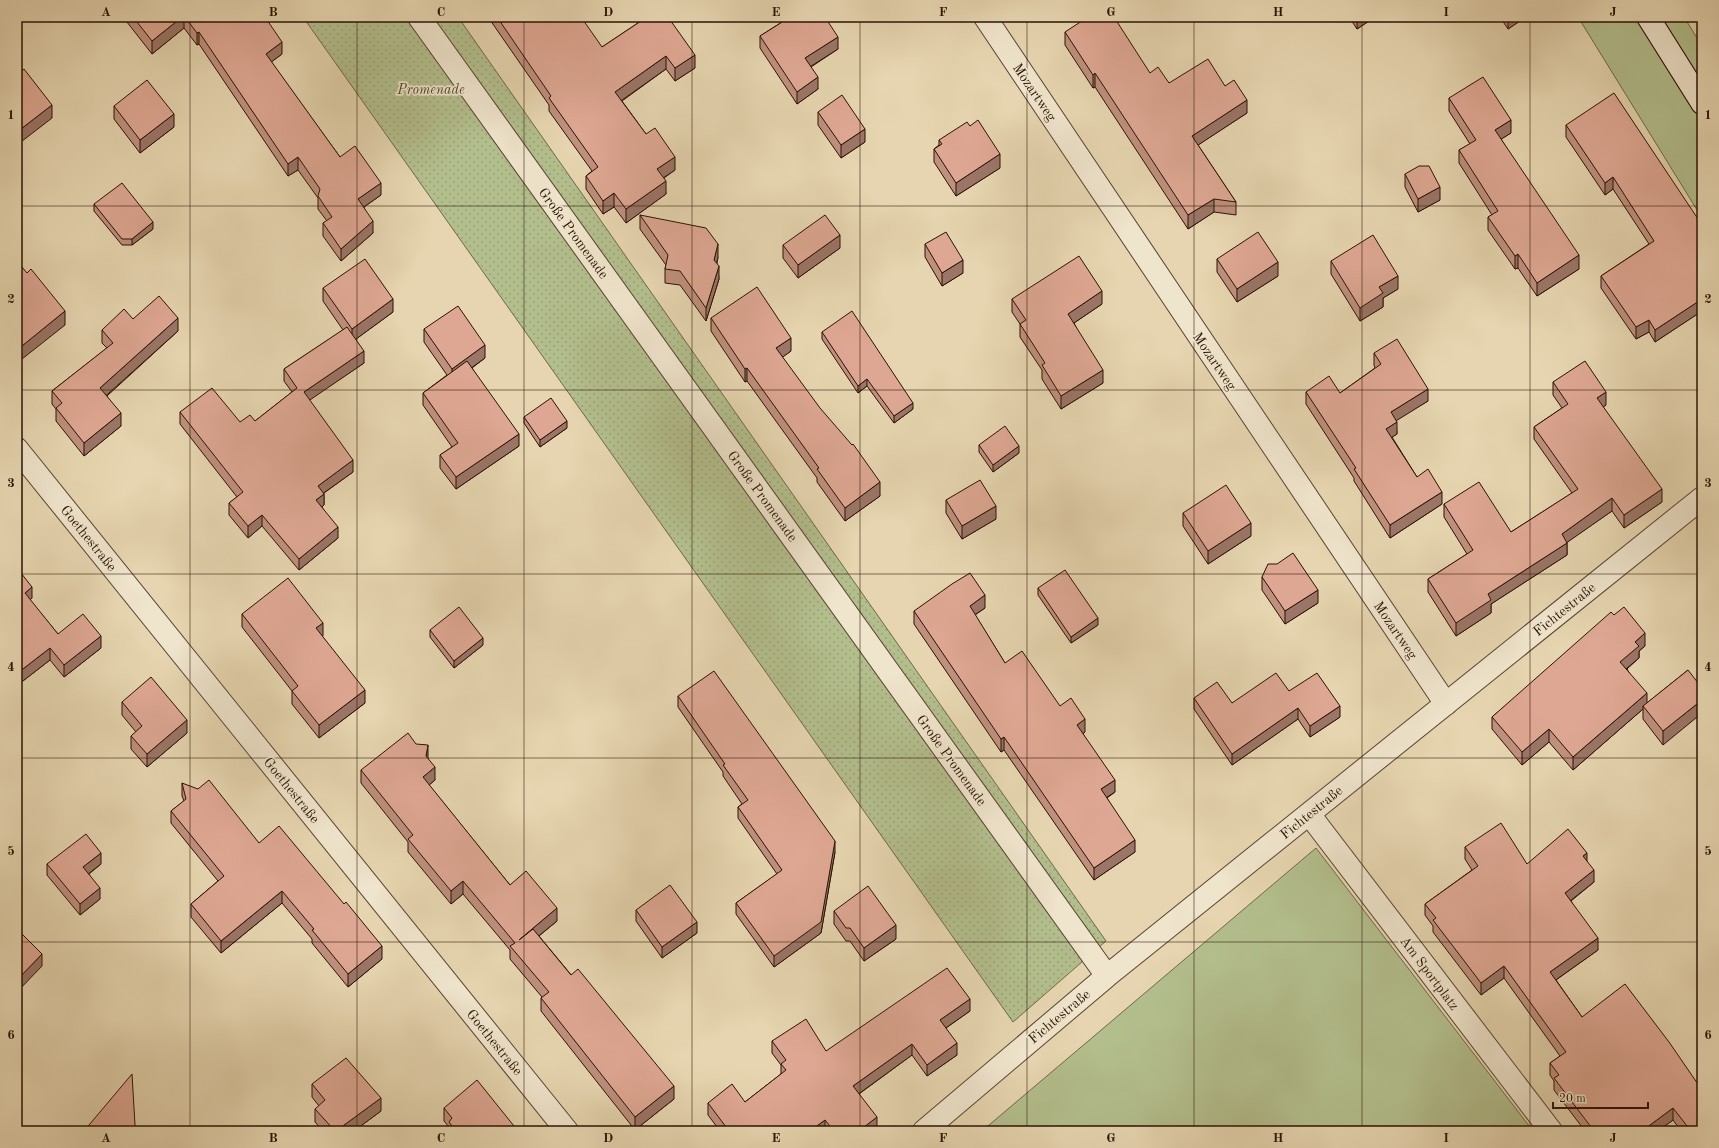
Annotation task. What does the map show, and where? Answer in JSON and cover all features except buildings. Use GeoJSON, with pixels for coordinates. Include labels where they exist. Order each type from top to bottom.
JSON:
{"type":"FeatureCollection","features":[{"type":"Feature","properties":{"kind":"street","name":"Große Promenade"},"geometry":{"type":"LineString","coordinates":[[419,17],[1107,976]]}},
{"type":"Feature","properties":{"kind":"street","name":"Mozartweg"},"geometry":{"type":"LineString","coordinates":[[985,17],[1446,704]]}},
{"type":"Feature","properties":{"kind":"street"},"geometry":{"type":"LineString","coordinates":[[1648,17],[1702,103]]}},
{"type":"Feature","properties":{"kind":"street","name":"Goethestraße"},"geometry":{"type":"LineString","coordinates":[[17,449],[567,1131]]}},
{"type":"Feature","properties":{"kind":"street","name":"Fichtestraße"},"geometry":{"type":"LineString","coordinates":[[924,1131],[1107,976],[1702,498]]}},
{"type":"Feature","properties":{"kind":"street","name":"Am Sportplatz"},"geometry":{"type":"LineString","coordinates":[[1309,814],[1551,1131]]}},
{"type":"Feature","properties":{"kind":"green space","name":"Promenade"},"geometry":{"type":"Polygon","coordinates":[[[303,17],[458,17],[1106,941],[1013,1022],[303,17]]]}},
{"type":"Feature","properties":{"kind":"green space"},"geometry":{"type":"Polygon","coordinates":[[[1578,17],[1684,17],[1702,46],[1702,218],[1578,17]]]}},
{"type":"Feature","properties":{"kind":"green space"},"geometry":{"type":"Polygon","coordinates":[[[1316,848],[1533,1131],[982,1131],[1316,848]]]}}]}
